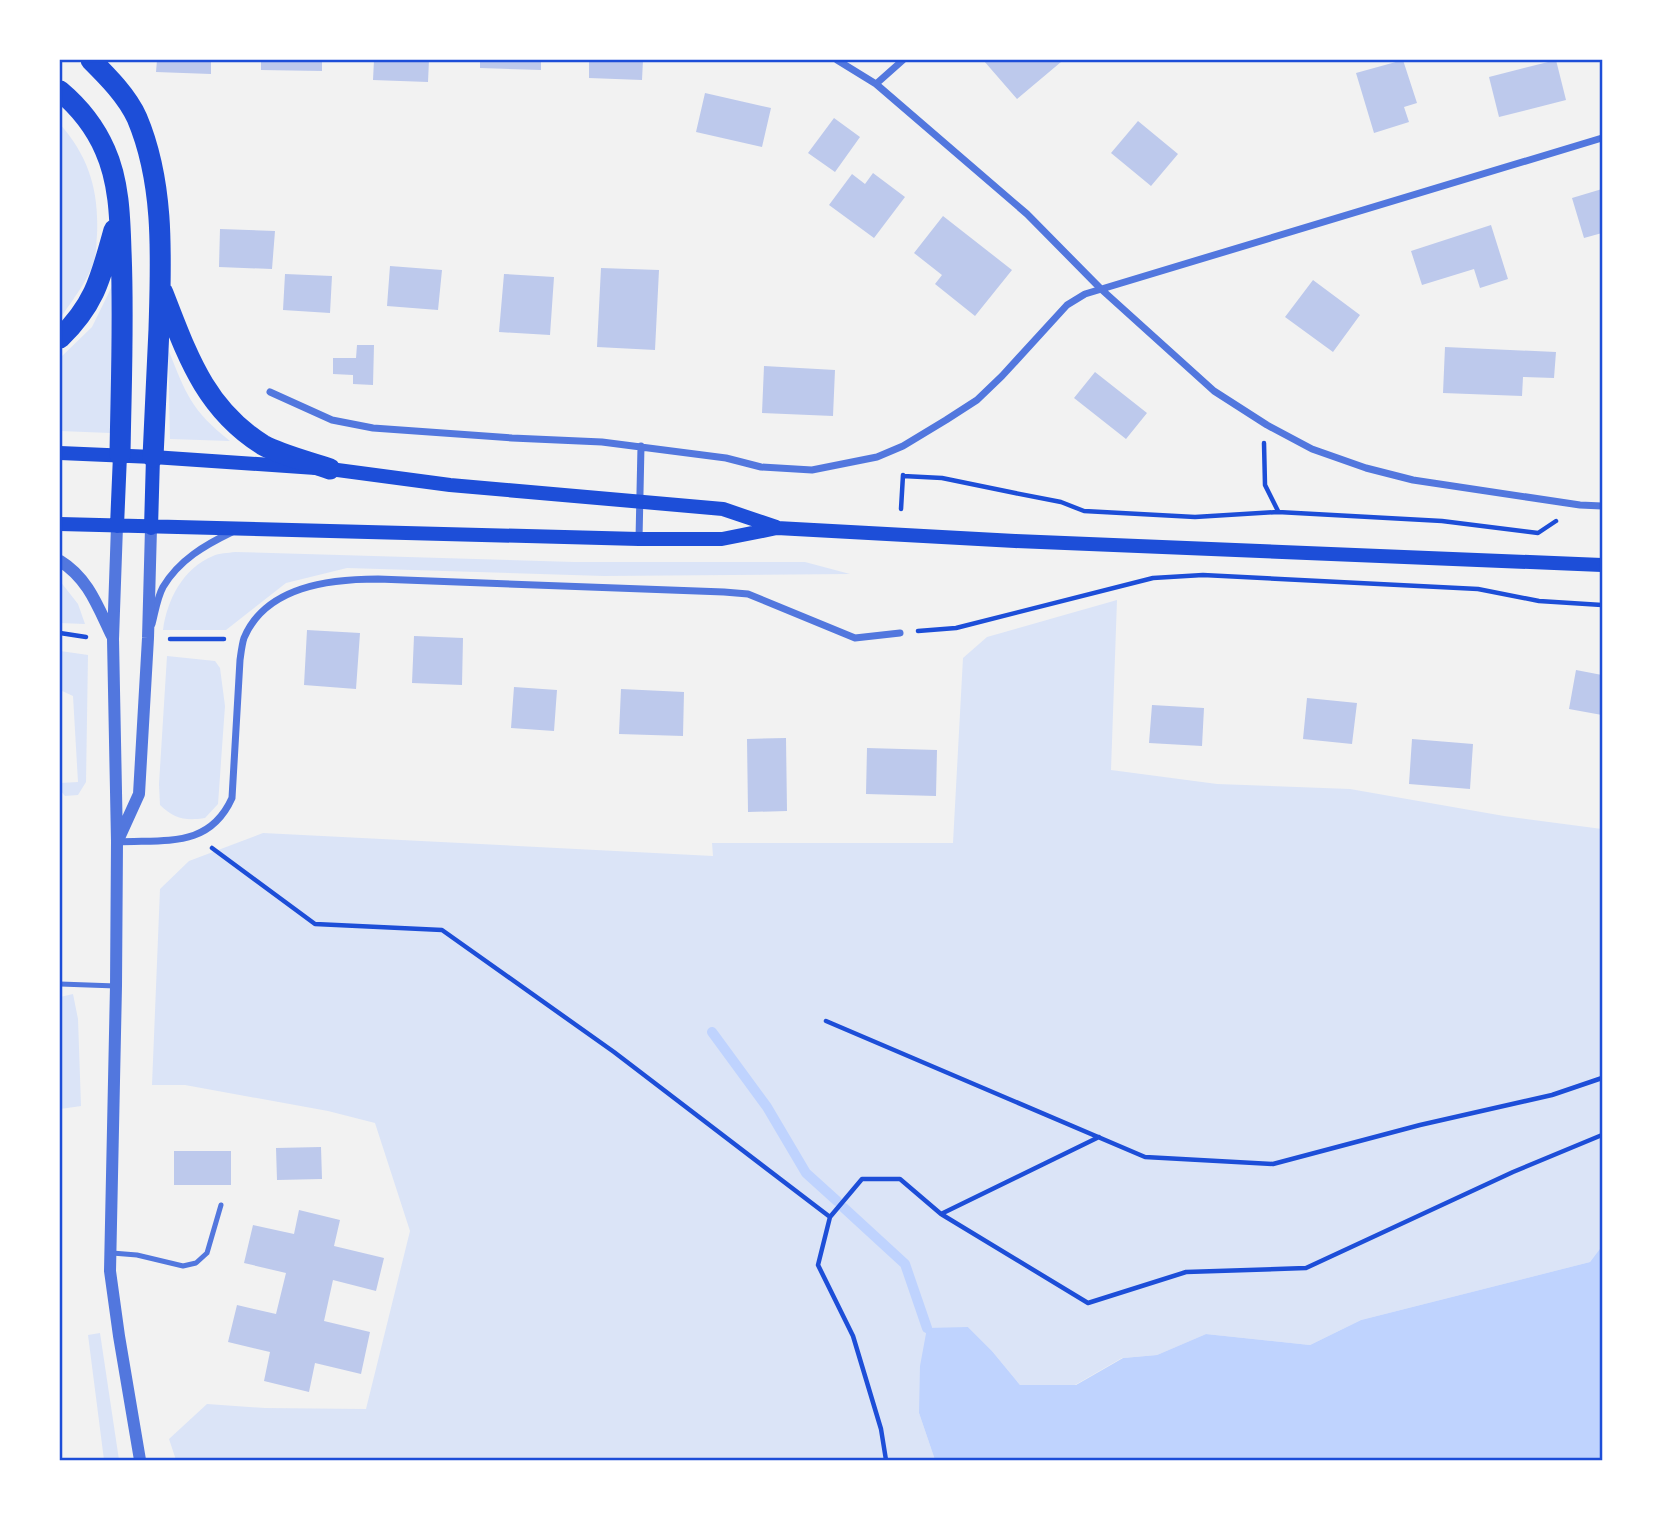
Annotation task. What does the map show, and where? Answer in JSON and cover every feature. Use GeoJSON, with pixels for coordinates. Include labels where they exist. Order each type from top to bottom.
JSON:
{"type":"FeatureCollection","features":[{"type":"Feature","properties":{"kind":"highway"},"geometry":{"type":"LineString","coordinates":[[91,60],[118,89],[136,117],[149,158],[160,212],[160,286],[153,457]]}},
{"type":"Feature","properties":{"kind":"highway"},"geometry":{"type":"LineString","coordinates":[[60,91],[75,104],[98,135],[107,153],[119,211],[124,309],[120,456]]}},
{"type":"Feature","properties":{"kind":"highway"},"geometry":{"type":"LineString","coordinates":[[60,338],[90,303],[102,274],[119,211]]}},
{"type":"Feature","properties":{"kind":"highway"},"geometry":{"type":"LineString","coordinates":[[160,286],[191,362],[218,408],[264,445],[330,469]]}},
{"type":"Feature","properties":{"kind":"main road"},"geometry":{"type":"LineString","coordinates":[[60,453],[330,469],[450,485],[639,500],[723,509],[777,528]]}},
{"type":"Feature","properties":{"kind":"main road"},"geometry":{"type":"LineString","coordinates":[[117,526],[120,456]]}},
{"type":"Feature","properties":{"kind":"main road"},"geometry":{"type":"LineString","coordinates":[[150,528],[153,457]]}},
{"type":"Feature","properties":{"kind":"main road"},"geometry":{"type":"LineString","coordinates":[[60,524],[639,540],[722,540],[777,528],[1015,541],[1602,565]]}},
{"type":"Feature","properties":{"kind":"street"},"geometry":{"type":"LineString","coordinates":[[837,60],[876,84],[1027,214],[1101,289],[1214,391],[1267,425],[1312,449],[1366,468],[1413,480],[1602,506]]}},
{"type":"Feature","properties":{"kind":"street"},"geometry":{"type":"LineString","coordinates":[[876,84],[903,60]]}},
{"type":"Feature","properties":{"kind":"street"},"geometry":{"type":"LineString","coordinates":[[270,392],[332,420],[373,428],[602,442],[726,458],[761,467],[812,470],[877,457],[902,446],[976,400],[1002,376],[1066,305],[1101,289],[1602,138]]}},
{"type":"Feature","properties":{"kind":"street"},"geometry":{"type":"LineString","coordinates":[[639,540],[641,446]]}},
{"type":"Feature","properties":{"kind":"street"},"geometry":{"type":"LineString","coordinates":[[117,526],[113,639],[117,842],[116,986],[110,1253],[119,1336],[140,1461]]}},
{"type":"Feature","properties":{"kind":"street"},"geometry":{"type":"LineString","coordinates":[[117,842],[139,794],[148,638],[150,528]]}},
{"type":"Feature","properties":{"kind":"street"},"geometry":{"type":"LineString","coordinates":[[148,638],[163,588],[181,566],[194,552],[239,529]]}},
{"type":"Feature","properties":{"kind":"street"},"geometry":{"type":"LineString","coordinates":[[60,561],[86,583],[113,639]]}},
{"type":"Feature","properties":{"kind":"street"},"geometry":{"type":"LineString","coordinates":[[117,842],[199,835],[213,827],[225,814],[232,798],[240,660],[244,638],[255,621],[284,596],[307,586],[341,579],[724,592],[748,594],[855,638],[900,633]]}},
{"type":"Feature","properties":{"kind":"lane"},"geometry":{"type":"LineString","coordinates":[[60,984],[116,986]]}},
{"type":"Feature","properties":{"kind":"lane"},"geometry":{"type":"LineString","coordinates":[[110,1253],[137,1255],[183,1266],[196,1263],[207,1253],[221,1205]]}},
{"type":"Feature","properties":{"kind":"path"},"geometry":{"type":"LineString","coordinates":[[1267,425],[1263,460],[1265,485],[1278,512]]}},
{"type":"Feature","properties":{"kind":"path"},"geometry":{"type":"LineString","coordinates":[[901,509],[902,446]]}},
{"type":"Feature","properties":{"kind":"path"},"geometry":{"type":"LineString","coordinates":[[903,476],[942,478],[1060,502],[1084,511],[1195,517],[1278,512],[1442,521],[1538,533],[1580,505]]}},
{"type":"Feature","properties":{"kind":"path"},"geometry":{"type":"LineString","coordinates":[[900,633],[956,628],[1153,578],[1203,575],[1478,589],[1539,601],[1602,605]]}},
{"type":"Feature","properties":{"kind":"path"},"geometry":{"type":"LineString","coordinates":[[60,633],[86,637]]}},
{"type":"Feature","properties":{"kind":"path"},"geometry":{"type":"LineString","coordinates":[[169,639],[244,638]]}},
{"type":"Feature","properties":{"kind":"path"},"geometry":{"type":"LineString","coordinates":[[211,848],[315,924],[442,930],[614,1052],[830,1217]]}},
{"type":"Feature","properties":{"kind":"path"},"geometry":{"type":"LineString","coordinates":[[826,1021],[1145,1157],[1273,1164],[1420,1125],[1552,1095],[1602,1078]]}},
{"type":"Feature","properties":{"kind":"path"},"geometry":{"type":"LineString","coordinates":[[886,1461],[881,1429],[853,1336],[818,1265],[830,1217],[862,1179],[900,1179],[941,1214],[1088,1303],[1186,1272],[1306,1268],[1513,1172],[1602,1135]]}},
{"type":"Feature","properties":{"kind":"path"},"geometry":{"type":"LineString","coordinates":[[941,1214],[1099,1137]]}},
{"type":"Feature","properties":{"kind":"shaded area"},"geometry":{"type":"Polygon","coordinates":[[[60,124],[85,162],[94,189],[97,219],[93,265],[60,319],[60,124]]]}},
{"type":"Feature","properties":{"kind":"shaded area"},"geometry":{"type":"Polygon","coordinates":[[[115,280],[110,433],[60,431],[60,358],[92,327],[115,280]]]}},
{"type":"Feature","properties":{"kind":"shaded area"},"geometry":{"type":"Polygon","coordinates":[[[168,349],[191,400],[206,420],[230,441],[170,439],[168,349]]]}},
{"type":"Feature","properties":{"kind":"shaded area"},"geometry":{"type":"Polygon","coordinates":[[[235,552],[574,562],[805,562],[850,574],[604,576],[347,568],[286,583],[226,630],[163,630],[168,607],[178,586],[193,568],[213,556],[235,552]]]}},
{"type":"Feature","properties":{"kind":"shaded area"},"geometry":{"type":"Polygon","coordinates":[[[60,581],[78,604],[85,624],[60,623],[60,581]]]}},
{"type":"Feature","properties":{"kind":"shaded area"},"geometry":{"type":"Polygon","coordinates":[[[1117,600],[1111,770],[1217,784],[1350,789],[1504,816],[1602,829],[1602,1246],[1590,1262],[1361,1320],[1310,1345],[1206,1334],[1157,1355],[1122,1358],[1075,1385],[1020,1385],[968,1327],[919,1413],[935,1460],[176,1460],[169,1439],[207,1404],[265,1408],[366,1409],[410,1231],[375,1123],[328,1111],[185,1085],[152,1085],[160,889],[189,861],[263,833],[713,856],[712,843],[953,843],[963,658],[987,637],[1117,600]]]}},
{"type":"Feature","properties":{"kind":"shaded area"},"geometry":{"type":"Polygon","coordinates":[[[60,651],[88,655],[86,782],[78,795],[65,796],[60,790],[60,783],[78,782],[73,696],[60,690],[60,651]]]}},
{"type":"Feature","properties":{"kind":"shaded area"},"geometry":{"type":"Polygon","coordinates":[[[167,656],[215,661],[220,668],[225,706],[218,804],[205,818],[181,818],[160,805],[167,656]]]}},
{"type":"Feature","properties":{"kind":"shaded area"},"geometry":{"type":"Polygon","coordinates":[[[73,994],[78,1019],[81,1106],[60,1109],[60,997],[73,994]]]}},
{"type":"Feature","properties":{"kind":"shaded area"},"geometry":{"type":"Polygon","coordinates":[[[100,1333],[119,1460],[104,1460],[88,1335],[100,1333]]]}},
{"type":"Feature","properties":{"kind":"water"},"geometry":{"type":"Polygon","coordinates":[[[1602,1246],[1602,1460],[935,1460],[919,1413],[920,1366],[927,1328],[968,1327],[1020,1385],[1076,1385],[1123,1358],[1157,1355],[1206,1334],[1310,1345],[1361,1320],[1590,1262],[1602,1246]]]}},
{"type":"Feature","properties":{"kind":"building"},"geometry":{"type":"Polygon","coordinates":[[[157,60],[211,60],[211,74],[156,72],[157,60]]]}},
{"type":"Feature","properties":{"kind":"building"},"geometry":{"type":"Polygon","coordinates":[[[261,60],[322,60],[322,71],[261,70],[261,60]]]}},
{"type":"Feature","properties":{"kind":"building"},"geometry":{"type":"Polygon","coordinates":[[[374,60],[429,60],[428,82],[373,80],[374,60]]]}},
{"type":"Feature","properties":{"kind":"building"},"geometry":{"type":"Polygon","coordinates":[[[480,60],[541,60],[541,70],[480,68],[480,60]]]}},
{"type":"Feature","properties":{"kind":"building"},"geometry":{"type":"Polygon","coordinates":[[[589,60],[643,60],[642,80],[589,78],[589,60]]]}},
{"type":"Feature","properties":{"kind":"building"},"geometry":{"type":"Polygon","coordinates":[[[1403,60],[1417,103],[1404,107],[1409,122],[1374,133],[1356,73],[1403,60]]]}},
{"type":"Feature","properties":{"kind":"building"},"geometry":{"type":"Polygon","coordinates":[[[1556,60],[1566,100],[1499,117],[1489,77],[1556,60]]]}},
{"type":"Feature","properties":{"kind":"building"},"geometry":{"type":"Polygon","coordinates":[[[984,61],[1061,62],[1017,99],[984,61]]]}},
{"type":"Feature","properties":{"kind":"building"},"geometry":{"type":"Polygon","coordinates":[[[705,93],[771,108],[762,147],[696,132],[705,93]]]}},
{"type":"Feature","properties":{"kind":"building"},"geometry":{"type":"Polygon","coordinates":[[[834,118],[860,137],[835,172],[808,153],[834,118]]]}},
{"type":"Feature","properties":{"kind":"building"},"geometry":{"type":"Polygon","coordinates":[[[1138,121],[1178,154],[1151,186],[1111,153],[1138,121]]]}},
{"type":"Feature","properties":{"kind":"building"},"geometry":{"type":"Polygon","coordinates":[[[873,173],[905,197],[874,238],[829,205],[852,174],[865,184],[873,173]]]}},
{"type":"Feature","properties":{"kind":"building"},"geometry":{"type":"Polygon","coordinates":[[[1602,189],[1602,233],[1584,238],[1572,198],[1602,189]]]}},
{"type":"Feature","properties":{"kind":"building"},"geometry":{"type":"Polygon","coordinates":[[[943,216],[1012,270],[975,316],[935,284],[942,275],[914,253],[943,216]]]}},
{"type":"Feature","properties":{"kind":"building"},"geometry":{"type":"Polygon","coordinates":[[[1491,225],[1508,279],[1480,288],[1474,269],[1422,285],[1411,251],[1491,225]]]}},
{"type":"Feature","properties":{"kind":"building"},"geometry":{"type":"Polygon","coordinates":[[[220,229],[275,231],[272,269],[219,267],[220,229]]]}},
{"type":"Feature","properties":{"kind":"building"},"geometry":{"type":"Polygon","coordinates":[[[390,266],[442,270],[438,310],[387,306],[390,266]]]}},
{"type":"Feature","properties":{"kind":"building"},"geometry":{"type":"Polygon","coordinates":[[[601,268],[659,270],[655,350],[597,347],[601,268]]]}},
{"type":"Feature","properties":{"kind":"building"},"geometry":{"type":"Polygon","coordinates":[[[285,274],[332,276],[330,313],[283,310],[285,274]]]}},
{"type":"Feature","properties":{"kind":"building"},"geometry":{"type":"Polygon","coordinates":[[[504,274],[554,277],[550,335],[499,332],[504,274]]]}},
{"type":"Feature","properties":{"kind":"building"},"geometry":{"type":"Polygon","coordinates":[[[1313,280],[1360,315],[1333,352],[1285,317],[1313,280]]]}},
{"type":"Feature","properties":{"kind":"building"},"geometry":{"type":"Polygon","coordinates":[[[357,345],[374,345],[373,385],[353,384],[353,375],[333,374],[333,358],[356,358],[357,345]]]}},
{"type":"Feature","properties":{"kind":"building"},"geometry":{"type":"Polygon","coordinates":[[[1445,347],[1556,352],[1554,378],[1523,377],[1522,396],[1443,393],[1445,347]]]}},
{"type":"Feature","properties":{"kind":"building"},"geometry":{"type":"Polygon","coordinates":[[[764,366],[835,370],[833,416],[762,413],[764,366]]]}},
{"type":"Feature","properties":{"kind":"building"},"geometry":{"type":"Polygon","coordinates":[[[1095,372],[1147,413],[1126,439],[1074,398],[1095,372]]]}},
{"type":"Feature","properties":{"kind":"building"},"geometry":{"type":"Polygon","coordinates":[[[307,630],[360,633],[356,689],[304,685],[307,630]]]}},
{"type":"Feature","properties":{"kind":"building"},"geometry":{"type":"Polygon","coordinates":[[[414,636],[463,638],[462,685],[412,683],[414,636]]]}},
{"type":"Feature","properties":{"kind":"building"},"geometry":{"type":"Polygon","coordinates":[[[1576,670],[1602,675],[1602,715],[1569,709],[1576,670]]]}},
{"type":"Feature","properties":{"kind":"building"},"geometry":{"type":"Polygon","coordinates":[[[514,687],[557,690],[554,731],[511,728],[514,687]]]}},
{"type":"Feature","properties":{"kind":"building"},"geometry":{"type":"Polygon","coordinates":[[[621,689],[684,692],[683,736],[619,734],[621,689]]]}},
{"type":"Feature","properties":{"kind":"building"},"geometry":{"type":"Polygon","coordinates":[[[1307,698],[1357,703],[1352,744],[1303,739],[1307,698]]]}},
{"type":"Feature","properties":{"kind":"building"},"geometry":{"type":"Polygon","coordinates":[[[1152,705],[1204,708],[1202,746],[1149,743],[1152,705]]]}},
{"type":"Feature","properties":{"kind":"building"},"geometry":{"type":"Polygon","coordinates":[[[786,738],[787,811],[748,812],[747,739],[786,738]]]}},
{"type":"Feature","properties":{"kind":"building"},"geometry":{"type":"Polygon","coordinates":[[[1412,739],[1473,744],[1470,789],[1409,784],[1412,739]]]}},
{"type":"Feature","properties":{"kind":"building"},"geometry":{"type":"Polygon","coordinates":[[[867,748],[937,750],[936,796],[866,794],[867,748]]]}},
{"type":"Feature","properties":{"kind":"building"},"geometry":{"type":"Polygon","coordinates":[[[321,1147],[322,1179],[277,1180],[276,1148],[321,1147]]]}},
{"type":"Feature","properties":{"kind":"building"},"geometry":{"type":"Polygon","coordinates":[[[174,1151],[231,1151],[231,1185],[174,1185],[174,1151]]]}},
{"type":"Feature","properties":{"kind":"building"},"geometry":{"type":"Polygon","coordinates":[[[299,1210],[340,1220],[334,1246],[384,1258],[376,1291],[333,1280],[324,1321],[370,1332],[361,1374],[315,1363],[309,1392],[264,1381],[270,1352],[228,1342],[237,1305],[276,1314],[286,1273],[244,1263],[253,1225],[294,1234],[299,1210]]]}},
{"type":"Feature","properties":{"kind":"waterway"},"geometry":{"type":"LineString","coordinates":[[712,1032],[767,1107],[806,1173],[837,1201]]}},
{"type":"Feature","properties":{"kind":"waterway"},"geometry":{"type":"LineString","coordinates":[[844,1208],[905,1264],[927,1328]]}}]}
